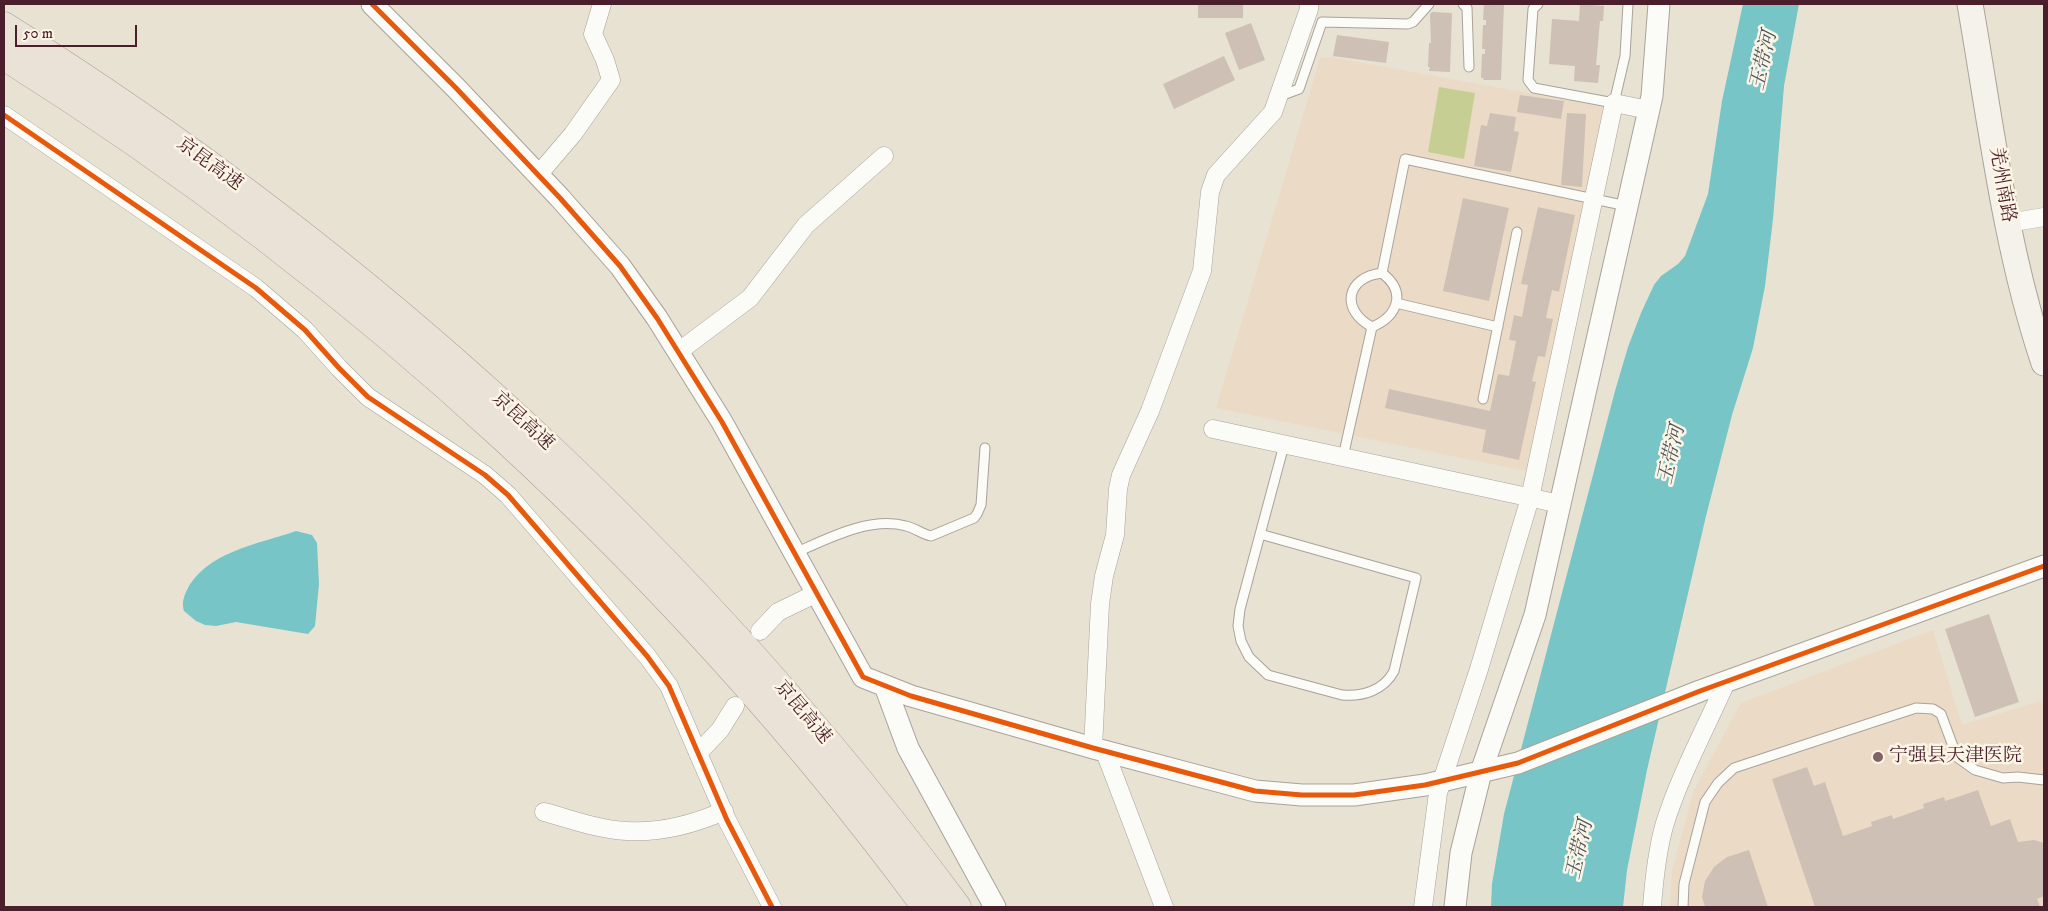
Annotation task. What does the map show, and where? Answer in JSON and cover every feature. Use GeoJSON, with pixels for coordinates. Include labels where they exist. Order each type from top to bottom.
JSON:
{"type":"FeatureCollection","features":[{"type":"Feature","properties":{"kind":"highway","name":"京昆高速"},"geometry":{"type":"LineString","coordinates":[[4,26],[125,105],[195,154],[294,229],[389,304],[520,419],[605,500],[753,655],[887,815],[957,907]]}},
{"type":"Feature","properties":{"kind":"highway","name":"京昆高速"},"geometry":{"type":"LineString","coordinates":[[4,56],[119,131],[279,249],[380,330],[503,438],[587,518],[733,671],[861,824],[926,907]]}},
{"type":"Feature","properties":{"kind":"main road","name":"羌州南路"},"geometry":{"type":"LineString","coordinates":[[1970,4],[2008,223],[2028,314],[2044,363]]}},
{"type":"Feature","properties":{"kind":"street"},"geometry":{"type":"LineString","coordinates":[[372,4],[456,88],[620,266],[722,422],[863,677],[911,696],[1099,750],[1255,791],[1302,795],[1354,795],[1425,785],[1518,763],[1700,691],[2044,566]]}},
{"type":"Feature","properties":{"kind":"street"},"geometry":{"type":"LineString","coordinates":[[538,175],[573,134],[611,80],[605,60],[594,41],[593,34],[602,4]]}},
{"type":"Feature","properties":{"kind":"street"},"geometry":{"type":"LineString","coordinates":[[1164,907],[1099,750],[1100,604],[1104,576],[1115,535],[1118,489],[1121,475],[1150,411],[1202,271],[1212,183],[1216,175],[1271,117],[1280,96],[1309,9],[1309,4]]}},
{"type":"Feature","properties":{"kind":"street"},"geometry":{"type":"LineString","coordinates":[[1455,907],[1461,853],[1481,772],[1535,615],[1628,206],[1649,110],[1656,59],[1659,4]]}},
{"type":"Feature","properties":{"kind":"street"},"geometry":{"type":"LineString","coordinates":[[1423,907],[1438,793],[1479,669],[1530,498],[1614,103],[1649,110]]}},
{"type":"Feature","properties":{"kind":"street"},"geometry":{"type":"LineString","coordinates":[[4,115],[256,288],[305,330],[368,397],[497,485],[542,534],[656,668],[669,686],[724,811],[772,907]]}},
{"type":"Feature","properties":{"kind":"street"},"geometry":{"type":"LineString","coordinates":[[678,352],[750,298],[806,225],[884,156]]}},
{"type":"Feature","properties":{"kind":"street"},"geometry":{"type":"LineString","coordinates":[[2008,223],[2044,217]]}},
{"type":"Feature","properties":{"kind":"street"},"geometry":{"type":"LineString","coordinates":[[1213,429],[1560,504]]}},
{"type":"Feature","properties":{"kind":"street"},"geometry":{"type":"LineString","coordinates":[[760,631],[778,612],[817,593]]}},
{"type":"Feature","properties":{"kind":"street"},"geometry":{"type":"LineString","coordinates":[[1652,907],[1657,862],[1665,824],[1726,682]]}},
{"type":"Feature","properties":{"kind":"street"},"geometry":{"type":"LineString","coordinates":[[885,686],[908,748],[996,907]]}},
{"type":"Feature","properties":{"kind":"street"},"geometry":{"type":"LineString","coordinates":[[699,752],[720,730],[735,706]]}},
{"type":"Feature","properties":{"kind":"street"},"geometry":{"type":"LineString","coordinates":[[544,812],[602,828],[627,831],[661,829],[700,821],[724,811]]}},
{"type":"Feature","properties":{"kind":"lane"},"geometry":{"type":"LineString","coordinates":[[1280,96],[1300,89],[1322,22],[1408,24],[1413,22],[1429,4]]}},
{"type":"Feature","properties":{"kind":"lane"},"geometry":{"type":"LineString","coordinates":[[1463,4],[1467,8],[1469,67]]}},
{"type":"Feature","properties":{"kind":"lane"},"geometry":{"type":"LineString","coordinates":[[1538,4],[1533,9],[1528,80],[1534,88],[1614,103],[1625,56],[1628,4]]}},
{"type":"Feature","properties":{"kind":"lane"},"geometry":{"type":"LineString","coordinates":[[1382,273],[1405,159],[1628,206]]}},
{"type":"Feature","properties":{"kind":"lane"},"geometry":{"type":"LineString","coordinates":[[1483,400],[1517,232]]}},
{"type":"Feature","properties":{"kind":"lane"},"geometry":{"type":"LineString","coordinates":[[1382,273],[1391,280],[1396,291],[1396,303],[1392,314],[1383,322],[1372,327],[1360,320],[1352,309],[1351,295],[1357,283],[1362,279],[1368,275],[1382,273]]}},
{"type":"Feature","properties":{"kind":"lane"},"geometry":{"type":"LineString","coordinates":[[1396,303],[1498,327]]}},
{"type":"Feature","properties":{"kind":"lane"},"geometry":{"type":"LineString","coordinates":[[1343,457],[1372,327]]}},
{"type":"Feature","properties":{"kind":"lane"},"geometry":{"type":"LineString","coordinates":[[1260,534],[1416,578],[1394,671],[1385,684],[1362,695],[1342,695],[1268,675],[1249,657],[1241,642],[1238,626],[1240,609],[1260,534],[1284,445]]}},
{"type":"Feature","properties":{"kind":"lane"},"geometry":{"type":"LineString","coordinates":[[795,553],[849,530],[892,524],[907,526],[931,536],[974,518],[981,505],[985,448]]}},
{"type":"Feature","properties":{"kind":"lane"},"geometry":{"type":"LineString","coordinates":[[1683,907],[1684,884],[1705,802],[1718,783],[1734,768],[1916,708],[1925,707],[1941,714],[1957,758],[1975,770],[2003,778],[2018,777],[2044,780]]}},
{"type":"Feature","properties":{"kind":"shaded area"},"geometry":{"type":"Polygon","coordinates":[[[1331,57],[1604,107],[1526,471],[1216,408],[1320,58],[1331,57]]]}},
{"type":"Feature","properties":{"kind":"shaded area","name":"宁强县天津医院"},"geometry":{"type":"Polygon","coordinates":[[[1933,630],[1962,725],[2044,700],[2044,907],[1670,907],[1672,871],[1694,790],[1741,703],[1933,630]]]}},
{"type":"Feature","properties":{"kind":"green space"},"geometry":{"type":"Polygon","coordinates":[[[1439,87],[1475,93],[1464,159],[1428,152],[1439,87]]]}},
{"type":"Feature","properties":{"kind":"water","name":"玉带河"},"geometry":{"type":"Polygon","coordinates":[[[1743,4],[1799,4],[1784,86],[1773,219],[1765,286],[1753,348],[1732,415],[1706,516],[1647,770],[1627,870],[1623,907],[1491,907],[1492,884],[1504,814],[1615,391],[1628,347],[1654,285],[1661,276],[1678,264],[1685,256],[1708,194],[1722,101],[1743,4]]]}},
{"type":"Feature","properties":{"kind":"water"},"geometry":{"type":"Polygon","coordinates":[[[296,531],[312,535],[317,543],[319,584],[315,626],[308,634],[236,622],[216,626],[205,625],[196,621],[184,611],[183,602],[186,592],[194,578],[206,567],[234,551],[296,531]]]}},
{"type":"Feature","properties":{"kind":"building"},"geometry":{"type":"Polygon","coordinates":[[[1198,4],[1243,4],[1243,18],[1198,18],[1198,4]]]}},
{"type":"Feature","properties":{"kind":"building"},"geometry":{"type":"Polygon","coordinates":[[[1484,4],[1504,4],[1501,80],[1483,80],[1484,78],[1481,78],[1482,54],[1485,54],[1485,49],[1482,49],[1483,25],[1486,25],[1486,20],[1483,20],[1484,4]]]}},
{"type":"Feature","properties":{"kind":"building"},"geometry":{"type":"Polygon","coordinates":[[[1580,4],[1604,6],[1603,21],[1600,21],[1596,65],[1600,65],[1598,83],[1574,81],[1575,66],[1549,64],[1552,19],[1579,21],[1580,4]]]}},
{"type":"Feature","properties":{"kind":"building"},"geometry":{"type":"Polygon","coordinates":[[[1432,12],[1452,13],[1450,72],[1429,71],[1429,43],[1431,43],[1430,14],[1432,12]]]}},
{"type":"Feature","properties":{"kind":"building"},"geometry":{"type":"Polygon","coordinates":[[[1251,23],[1265,60],[1239,70],[1225,33],[1251,23]]]}},
{"type":"Feature","properties":{"kind":"building"},"geometry":{"type":"Polygon","coordinates":[[[1337,35],[1389,42],[1386,63],[1333,56],[1337,35]]]}},
{"type":"Feature","properties":{"kind":"building"},"geometry":{"type":"Polygon","coordinates":[[[1224,56],[1235,80],[1174,109],[1163,84],[1224,56]]]}},
{"type":"Feature","properties":{"kind":"building"},"geometry":{"type":"Polygon","coordinates":[[[1520,95],[1564,101],[1561,119],[1517,112],[1520,95]]]}},
{"type":"Feature","properties":{"kind":"building"},"geometry":{"type":"Polygon","coordinates":[[[1490,113],[1516,117],[1514,131],[1519,132],[1511,172],[1474,166],[1481,125],[1487,126],[1490,113]]]}},
{"type":"Feature","properties":{"kind":"building"},"geometry":{"type":"Polygon","coordinates":[[[1567,113],[1586,114],[1582,187],[1561,185],[1567,113]]]}},
{"type":"Feature","properties":{"kind":"building"},"geometry":{"type":"Polygon","coordinates":[[[1463,198],[1509,208],[1489,301],[1443,291],[1463,198]]]}},
{"type":"Feature","properties":{"kind":"building"},"geometry":{"type":"Polygon","coordinates":[[[1538,207],[1575,215],[1559,292],[1552,290],[1546,318],[1553,319],[1545,357],[1538,356],[1532,381],[1536,382],[1519,460],[1482,452],[1486,430],[1385,408],[1389,389],[1490,411],[1498,374],[1509,376],[1516,341],[1509,340],[1514,315],[1522,317],[1528,285],[1521,284],[1538,207]]]}},
{"type":"Feature","properties":{"kind":"building"},"geometry":{"type":"Polygon","coordinates":[[[1989,614],[2019,702],[1975,717],[1945,629],[1989,614]]]}},
{"type":"Feature","properties":{"kind":"building"},"geometry":{"type":"Polygon","coordinates":[[[1807,767],[1814,786],[1825,782],[1843,836],[1872,826],[1871,822],[1892,815],[1893,819],[1924,808],[1923,804],[1944,797],[1945,801],[1978,790],[1991,826],[2010,819],[2018,842],[2034,840],[2044,843],[2044,896],[2037,899],[2040,907],[1815,907],[1772,779],[1807,767]]]}},
{"type":"Feature","properties":{"kind":"building"},"geometry":{"type":"Polygon","coordinates":[[[1749,850],[1768,907],[1705,907],[1702,897],[1705,881],[1714,867],[1727,857],[1749,850]]]}},
{"type":"Feature","properties":{"kind":"cycle path"},"geometry":{"type":"LineString","coordinates":[[372,4],[456,88],[560,198],[620,266],[657,318],[722,422],[863,677],[911,696],[1093,748],[1255,791],[1302,795],[1354,795],[1425,785],[1518,763],[1700,691],[2044,566]]}},
{"type":"Feature","properties":{"kind":"cycle path"},"geometry":{"type":"LineString","coordinates":[[4,115],[256,288],[305,330],[368,397],[485,475],[508,495],[647,656],[669,686],[727,820],[772,907]]}},
{"type":"Feature","properties":{"kind":"place","name":"宁强县天津医院"},"geometry":{"type":"Point","coordinates":[1878,757]}}]}
